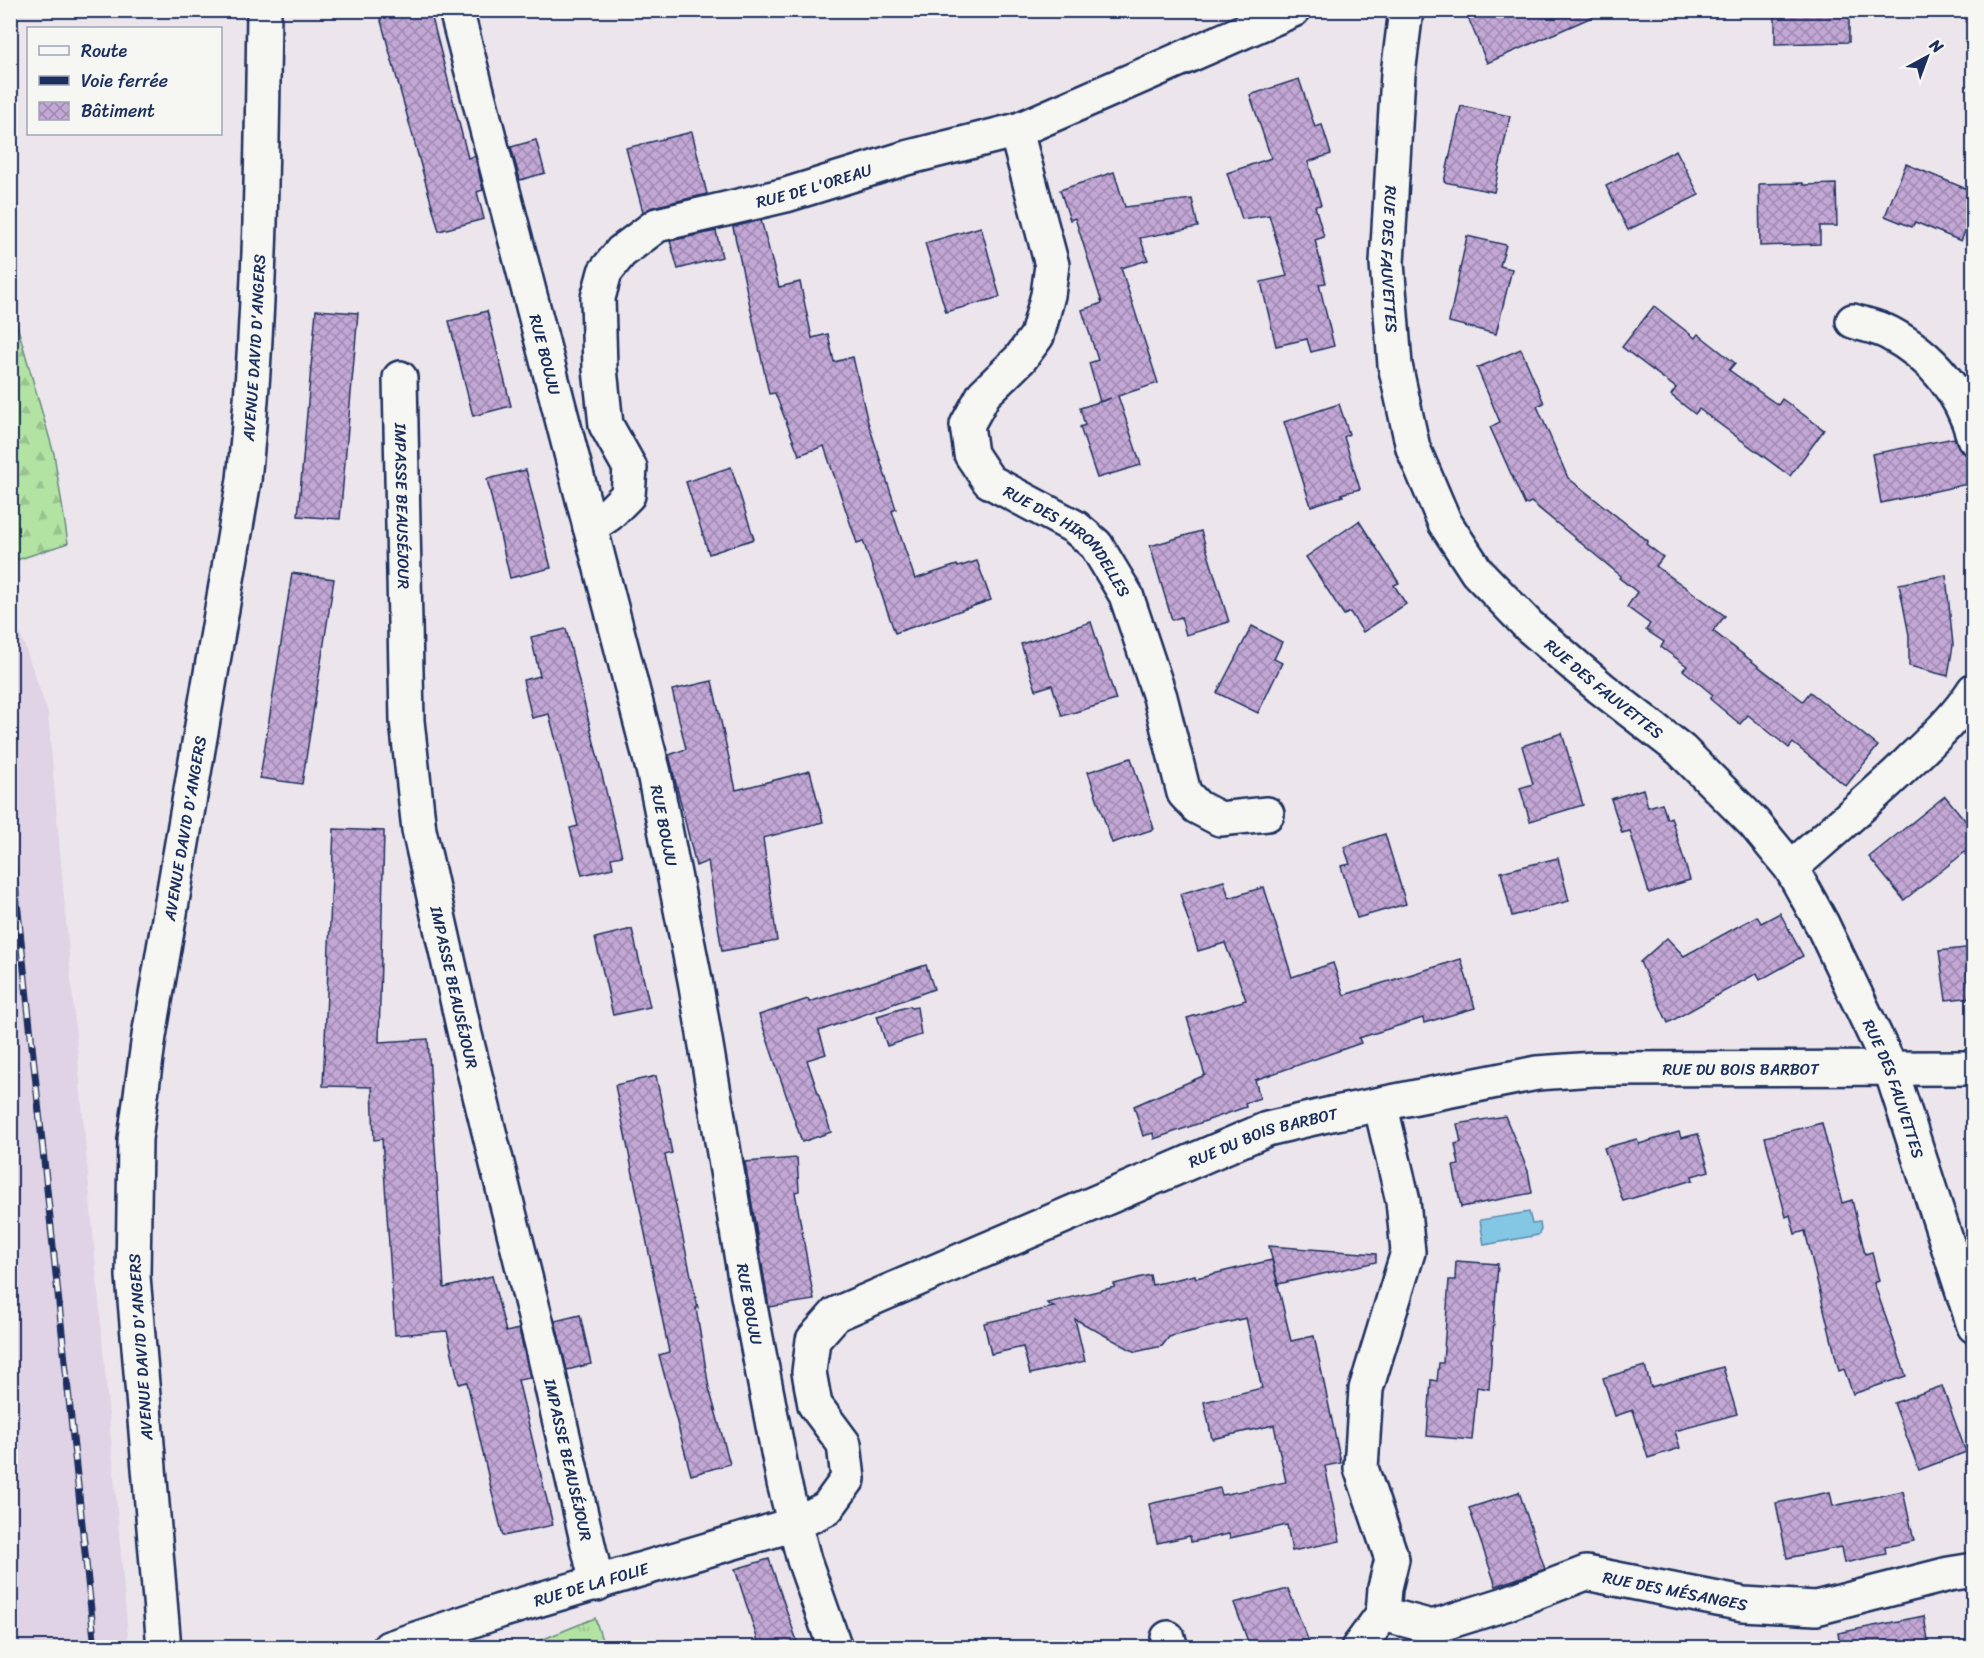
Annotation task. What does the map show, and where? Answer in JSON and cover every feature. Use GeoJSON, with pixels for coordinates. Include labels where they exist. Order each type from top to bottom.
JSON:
{"type":"FeatureCollection","features":[{"type":"Feature","properties":{"kind":"street","name":"AVENUE DAVID D'ANGERS"},"geometry":{"type":"LineString","coordinates":[[164,1647],[133,1276],[135,1139],[149,1036],[244,480],[253,391],[264,10]]}},
{"type":"Feature","properties":{"kind":"street","name":"RUE BOUJU"},"geometry":{"type":"LineString","coordinates":[[456,10],[654,773],[695,980],[748,1296],[784,1483],[810,1581],[835,1647]]}},
{"type":"Feature","properties":{"kind":"street","name":"RUE DE L'OREAU"},"geometry":{"type":"LineString","coordinates":[[590,527],[608,515],[628,495],[630,468],[606,425],[600,369],[598,298],[605,272],[621,252],[657,225],[786,195],[906,158],[1018,130],[1293,10]]}},
{"type":"Feature","properties":{"kind":"street","name":"RUE DES FAUVETTES"},"geometry":{"type":"LineString","coordinates":[[1406,10],[1398,74],[1387,263],[1395,365],[1413,448],[1445,522],[1477,572],[1528,626],[1601,688],[1681,750],[1754,823],[1791,868],[1822,924],[1890,1067],[1974,1326]]}},
{"type":"Feature","properties":{"kind":"street","name":"RUE DES HIRONDELLES"},"geometry":{"type":"LineString","coordinates":[[1018,130],[1020,146],[1052,265],[1050,285],[1037,336],[1020,359],[984,394],[967,425],[971,454],[988,481],[1075,527],[1096,545],[1126,595],[1160,697],[1184,793],[1197,807],[1220,819],[1267,814]]}},
{"type":"Feature","properties":{"kind":"street"},"geometry":{"type":"LineString","coordinates":[[1853,321],[1887,332],[1918,351],[1950,383],[1968,418],[1974,438]]}},
{"type":"Feature","properties":{"kind":"street","name":"IMPASSE BEAUSÉJOUR"},"geometry":{"type":"LineString","coordinates":[[400,378],[407,721],[419,830],[465,1035],[544,1353],[597,1584]]}},
{"type":"Feature","properties":{"kind":"street"},"geometry":{"type":"LineString","coordinates":[[1791,868],[1875,795],[1937,735],[1961,709],[1974,690]]}},
{"type":"Feature","properties":{"kind":"street","name":"RUE DU BOIS BARBOT"},"geometry":{"type":"LineString","coordinates":[[795,1524],[827,1508],[848,1479],[844,1444],[815,1405],[809,1372],[813,1340],[836,1314],[1267,1129],[1537,1073],[1594,1069],[1974,1068]]}},
{"type":"Feature","properties":{"kind":"street"},"geometry":{"type":"LineString","coordinates":[[1358,1647],[1383,1614],[1385,1588],[1392,1559],[1361,1468],[1366,1389],[1408,1252],[1403,1201],[1384,1120],[1383,1104]]}},
{"type":"Feature","properties":{"kind":"street","name":"RUE DE LA FOLIE"},"geometry":{"type":"LineString","coordinates":[[389,1647],[500,1611],[795,1524]]}},
{"type":"Feature","properties":{"kind":"street","name":"RUE DES MÉSANGES"},"geometry":{"type":"LineString","coordinates":[[1383,1614],[1432,1627],[1505,1604],[1586,1573],[1743,1604],[1816,1608],[1949,1574],[1974,1570]]}},
{"type":"Feature","properties":{"kind":"shaded area"},"geometry":{"type":"Polygon","coordinates":[[[11,607],[48,713],[129,1647],[11,1647],[11,607]]]}},
{"type":"Feature","properties":{"kind":"green space"},"geometry":{"type":"Polygon","coordinates":[[[10,301],[54,454],[68,543],[11,562],[10,301]]]}},
{"type":"Feature","properties":{"kind":"green space"},"geometry":{"type":"Polygon","coordinates":[[[595,1618],[604,1647],[524,1647],[595,1618]]]}},
{"type":"Feature","properties":{"kind":"water"},"geometry":{"type":"Polygon","coordinates":[[[1529,1212],[1532,1224],[1540,1223],[1541,1230],[1538,1235],[1484,1245],[1480,1220],[1529,1212]]]}},
{"type":"Feature","properties":{"kind":"building"},"geometry":{"type":"Polygon","coordinates":[[[378,10],[430,10],[468,158],[475,156],[483,190],[477,192],[484,219],[439,231],[378,10]]]}},
{"type":"Feature","properties":{"kind":"building"},"geometry":{"type":"Polygon","coordinates":[[[1465,10],[1608,10],[1487,63],[1465,10]]]}},
{"type":"Feature","properties":{"kind":"building"},"geometry":{"type":"Polygon","coordinates":[[[1775,10],[1849,10],[1849,42],[1775,44],[1775,10]]]}},
{"type":"Feature","properties":{"kind":"building"},"geometry":{"type":"Polygon","coordinates":[[[1299,79],[1315,127],[1322,125],[1331,154],[1308,162],[1321,205],[1315,206],[1324,237],[1315,240],[1326,283],[1319,284],[1334,346],[1311,352],[1307,339],[1276,346],[1261,282],[1287,276],[1269,215],[1242,219],[1227,173],[1271,158],[1250,95],[1299,79]]]}},
{"type":"Feature","properties":{"kind":"building"},"geometry":{"type":"Polygon","coordinates":[[[1461,106],[1510,116],[1494,192],[1444,182],[1461,106]]]}},
{"type":"Feature","properties":{"kind":"building"},"geometry":{"type":"Polygon","coordinates":[[[692,132],[707,194],[653,207],[643,212],[626,148],[692,132]]]}},
{"type":"Feature","properties":{"kind":"building"},"geometry":{"type":"Polygon","coordinates":[[[536,140],[545,173],[520,180],[511,147],[536,140]]]}},
{"type":"Feature","properties":{"kind":"building"},"geometry":{"type":"Polygon","coordinates":[[[1676,150],[1699,195],[1628,230],[1606,186],[1676,150]]]}},
{"type":"Feature","properties":{"kind":"building"},"geometry":{"type":"Polygon","coordinates":[[[1906,164],[1974,192],[1974,211],[1961,241],[1915,222],[1912,227],[1885,216],[1906,164]]]}},
{"type":"Feature","properties":{"kind":"building"},"geometry":{"type":"Polygon","coordinates":[[[1114,172],[1125,207],[1192,199],[1198,227],[1140,238],[1148,260],[1121,268],[1158,383],[1118,396],[1141,465],[1097,478],[1080,427],[1085,425],[1080,408],[1100,402],[1089,363],[1098,360],[1082,310],[1102,303],[1075,218],[1070,220],[1060,190],[1114,172]]]}},
{"type":"Feature","properties":{"kind":"building"},"geometry":{"type":"Polygon","coordinates":[[[1803,183],[1803,185],[1836,184],[1837,226],[1820,226],[1820,244],[1760,246],[1759,184],[1803,183]]]}},
{"type":"Feature","properties":{"kind":"building"},"geometry":{"type":"Polygon","coordinates":[[[761,220],[779,287],[800,282],[812,338],[828,334],[834,362],[853,357],[867,419],[896,509],[892,511],[915,579],[977,561],[991,600],[895,633],[863,541],[857,543],[824,446],[799,455],[775,393],[769,394],[733,227],[761,220]]]}},
{"type":"Feature","properties":{"kind":"building"},"geometry":{"type":"Polygon","coordinates":[[[981,227],[1000,297],[946,312],[925,243],[981,227]]]}},
{"type":"Feature","properties":{"kind":"building"},"geometry":{"type":"Polygon","coordinates":[[[716,231],[722,257],[678,269],[670,241],[716,231]]]}},
{"type":"Feature","properties":{"kind":"building"},"geometry":{"type":"Polygon","coordinates":[[[1467,236],[1506,245],[1500,266],[1512,269],[1496,334],[1449,322],[1467,236]]]}},
{"type":"Feature","properties":{"kind":"building"},"geometry":{"type":"Polygon","coordinates":[[[1654,306],[1695,338],[1698,334],[1735,363],[1729,370],[1778,405],[1782,399],[1824,430],[1790,476],[1699,409],[1695,414],[1671,395],[1676,388],[1622,347],[1654,306]]]}},
{"type":"Feature","properties":{"kind":"building"},"geometry":{"type":"Polygon","coordinates":[[[316,310],[358,313],[340,519],[298,516],[316,310]]]}},
{"type":"Feature","properties":{"kind":"building"},"geometry":{"type":"Polygon","coordinates":[[[487,311],[511,406],[473,416],[449,321],[487,311]]]}},
{"type":"Feature","properties":{"kind":"building"},"geometry":{"type":"Polygon","coordinates":[[[1521,349],[1544,403],[1537,406],[1568,478],[1648,541],[1646,544],[1663,557],[1656,566],[1725,616],[1713,631],[1803,701],[1810,692],[1878,746],[1846,786],[1793,743],[1789,748],[1748,715],[1740,724],[1710,699],[1713,695],[1683,670],[1687,666],[1661,647],[1664,642],[1646,630],[1650,624],[1627,607],[1637,592],[1619,578],[1621,576],[1531,502],[1525,505],[1490,427],[1500,422],[1477,368],[1521,349]]]}},
{"type":"Feature","properties":{"kind":"building"},"geometry":{"type":"Polygon","coordinates":[[[1339,404],[1349,434],[1344,437],[1360,489],[1311,506],[1284,422],[1339,404]]]}},
{"type":"Feature","properties":{"kind":"building"},"geometry":{"type":"Polygon","coordinates":[[[1954,438],[1961,452],[1967,455],[1972,483],[1881,503],[1872,454],[1954,438]]]}},
{"type":"Feature","properties":{"kind":"building"},"geometry":{"type":"Polygon","coordinates":[[[731,467],[754,539],[709,554],[686,482],[731,467]]]}},
{"type":"Feature","properties":{"kind":"building"},"geometry":{"type":"Polygon","coordinates":[[[526,470],[551,568],[510,578],[487,479],[526,470]]]}},
{"type":"Feature","properties":{"kind":"building"},"geometry":{"type":"Polygon","coordinates":[[[1359,521],[1399,583],[1394,585],[1406,604],[1363,632],[1350,612],[1344,615],[1306,557],[1359,521]]]}},
{"type":"Feature","properties":{"kind":"building"},"geometry":{"type":"Polygon","coordinates":[[[1201,531],[1229,622],[1186,635],[1181,617],[1172,620],[1150,546],[1201,531]]]}},
{"type":"Feature","properties":{"kind":"building"},"geometry":{"type":"Polygon","coordinates":[[[292,573],[334,579],[302,784],[260,778],[292,573]]]}},
{"type":"Feature","properties":{"kind":"building"},"geometry":{"type":"Polygon","coordinates":[[[1946,575],[1953,645],[1948,676],[1909,666],[1909,635],[1899,584],[1946,575]]]}},
{"type":"Feature","properties":{"kind":"building"},"geometry":{"type":"Polygon","coordinates":[[[1091,622],[1116,700],[1062,716],[1052,685],[1036,690],[1021,644],[1091,622]]]}},
{"type":"Feature","properties":{"kind":"building"},"geometry":{"type":"Polygon","coordinates":[[[1252,626],[1282,642],[1274,659],[1282,663],[1258,713],[1217,693],[1252,626]]]}},
{"type":"Feature","properties":{"kind":"building"},"geometry":{"type":"Polygon","coordinates":[[[566,629],[622,856],[611,858],[613,868],[582,875],[570,828],[578,826],[549,714],[532,718],[523,680],[540,676],[531,637],[566,629]]]}},
{"type":"Feature","properties":{"kind":"building"},"geometry":{"type":"Polygon","coordinates":[[[712,681],[736,790],[810,771],[823,822],[763,838],[777,941],[722,951],[708,861],[696,866],[669,755],[686,749],[672,690],[712,681]]]}},
{"type":"Feature","properties":{"kind":"building"},"geometry":{"type":"Polygon","coordinates":[[[1562,733],[1583,805],[1530,821],[1520,788],[1533,784],[1522,746],[1562,733]]]}},
{"type":"Feature","properties":{"kind":"building"},"geometry":{"type":"Polygon","coordinates":[[[1131,758],[1154,829],[1112,843],[1088,772],[1131,758]]]}},
{"type":"Feature","properties":{"kind":"building"},"geometry":{"type":"Polygon","coordinates":[[[1643,789],[1648,807],[1662,803],[1667,819],[1671,817],[1690,880],[1649,893],[1630,831],[1622,833],[1611,799],[1643,789]]]}},
{"type":"Feature","properties":{"kind":"building"},"geometry":{"type":"Polygon","coordinates":[[[1945,796],[1974,831],[1974,845],[1904,900],[1869,857],[1945,796]]]}},
{"type":"Feature","properties":{"kind":"building"},"geometry":{"type":"Polygon","coordinates":[[[334,829],[384,831],[379,1042],[428,1039],[444,1288],[492,1276],[506,1332],[519,1329],[530,1378],[518,1380],[553,1525],[503,1536],[467,1382],[459,1384],[447,1331],[395,1335],[382,1139],[374,1140],[372,1087],[323,1086],[334,829]]]}},
{"type":"Feature","properties":{"kind":"building"},"geometry":{"type":"Polygon","coordinates":[[[1385,834],[1406,904],[1357,918],[1341,866],[1350,864],[1344,847],[1385,834]]]}},
{"type":"Feature","properties":{"kind":"building"},"geometry":{"type":"Polygon","coordinates":[[[1558,858],[1569,901],[1512,916],[1501,872],[1558,858]]]}},
{"type":"Feature","properties":{"kind":"building"},"geometry":{"type":"Polygon","coordinates":[[[1224,881],[1229,898],[1264,887],[1292,977],[1333,963],[1344,995],[1461,959],[1475,1008],[1424,1023],[1423,1018],[1359,1038],[1361,1043],[1255,1080],[1260,1098],[1245,1103],[1246,1107],[1154,1139],[1153,1133],[1143,1136],[1134,1106],[1205,1075],[1187,1018],[1246,1000],[1225,943],[1198,951],[1180,894],[1224,881]]]}},
{"type":"Feature","properties":{"kind":"building"},"geometry":{"type":"Polygon","coordinates":[[[1780,913],[1803,956],[1760,980],[1757,973],[1668,1023],[1640,962],[1667,938],[1684,956],[1757,916],[1761,923],[1780,913]]]}},
{"type":"Feature","properties":{"kind":"building"},"geometry":{"type":"Polygon","coordinates":[[[632,929],[650,1007],[613,1015],[595,938],[632,929]]]}},
{"type":"Feature","properties":{"kind":"building"},"geometry":{"type":"Polygon","coordinates":[[[1974,947],[1974,997],[1946,1000],[1939,951],[1974,947]]]}},
{"type":"Feature","properties":{"kind":"building"},"geometry":{"type":"Polygon","coordinates":[[[926,965],[934,989],[819,1031],[826,1054],[807,1060],[831,1132],[802,1142],[759,1015],[808,999],[809,1002],[926,965]]]}},
{"type":"Feature","properties":{"kind":"building"},"geometry":{"type":"Polygon","coordinates":[[[910,1006],[911,1008],[917,1007],[921,1035],[887,1046],[877,1016],[910,1006]]]}},
{"type":"Feature","properties":{"kind":"building"},"geometry":{"type":"Polygon","coordinates":[[[656,1076],[672,1153],[665,1155],[698,1308],[696,1308],[709,1388],[730,1464],[691,1475],[659,1355],[669,1352],[615,1085],[656,1076]]]}},
{"type":"Feature","properties":{"kind":"building"},"geometry":{"type":"Polygon","coordinates":[[[1505,1116],[1528,1171],[1532,1193],[1461,1207],[1453,1166],[1459,1165],[1455,1144],[1461,1142],[1457,1124],[1505,1116]]]}},
{"type":"Feature","properties":{"kind":"building"},"geometry":{"type":"Polygon","coordinates":[[[1822,1123],[1842,1203],[1852,1200],[1865,1254],[1872,1252],[1879,1281],[1874,1283],[1906,1376],[1853,1394],[1844,1369],[1839,1371],[1805,1231],[1795,1234],[1790,1215],[1786,1217],[1765,1137],[1822,1123]]]}},
{"type":"Feature","properties":{"kind":"building"},"geometry":{"type":"Polygon","coordinates":[[[1679,1132],[1681,1138],[1698,1134],[1709,1171],[1692,1176],[1693,1180],[1623,1201],[1604,1148],[1637,1139],[1639,1144],[1679,1132]]]}},
{"type":"Feature","properties":{"kind":"building"},"geometry":{"type":"Polygon","coordinates":[[[797,1158],[799,1191],[795,1192],[814,1300],[769,1307],[745,1162],[797,1158]]]}},
{"type":"Feature","properties":{"kind":"building"},"geometry":{"type":"Polygon","coordinates":[[[1269,1246],[1376,1254],[1376,1262],[1278,1284],[1269,1246]]]}},
{"type":"Feature","properties":{"kind":"building"},"geometry":{"type":"Polygon","coordinates":[[[1272,1260],[1291,1341],[1314,1336],[1341,1463],[1325,1466],[1340,1541],[1292,1551],[1287,1525],[1230,1538],[1229,1534],[1191,1542],[1190,1536],[1157,1543],[1149,1504],[1220,1488],[1222,1495],[1286,1482],[1274,1425],[1212,1439],[1204,1402],[1262,1388],[1246,1318],[1169,1337],[1162,1346],[1135,1352],[1075,1319],[1085,1361],[1030,1374],[1023,1347],[991,1354],[984,1323],[1054,1307],[1047,1303],[1115,1287],[1114,1284],[1150,1275],[1152,1285],[1195,1275],[1196,1278],[1272,1260]]]}},
{"type":"Feature","properties":{"kind":"building"},"geometry":{"type":"Polygon","coordinates":[[[1456,1261],[1498,1264],[1489,1389],[1477,1387],[1472,1440],[1427,1436],[1431,1380],[1437,1381],[1439,1363],[1443,1363],[1449,1280],[1455,1280],[1456,1261]]]}},
{"type":"Feature","properties":{"kind":"building"},"geometry":{"type":"Polygon","coordinates":[[[580,1315],[591,1364],[567,1370],[555,1321],[580,1315]]]}},
{"type":"Feature","properties":{"kind":"building"},"geometry":{"type":"Polygon","coordinates":[[[1645,1366],[1651,1387],[1723,1367],[1737,1414],[1675,1431],[1680,1448],[1648,1458],[1633,1410],[1615,1416],[1603,1378],[1645,1366]]]}},
{"type":"Feature","properties":{"kind":"building"},"geometry":{"type":"Polygon","coordinates":[[[1942,1386],[1966,1452],[1919,1470],[1894,1403],[1942,1386]]]}},
{"type":"Feature","properties":{"kind":"building"},"geometry":{"type":"Polygon","coordinates":[[[1903,1491],[1914,1541],[1885,1547],[1886,1554],[1844,1563],[1841,1547],[1787,1558],[1776,1503],[1830,1492],[1833,1506],[1903,1491]]]}},
{"type":"Feature","properties":{"kind":"building"},"geometry":{"type":"Polygon","coordinates":[[[1519,1492],[1545,1569],[1496,1586],[1469,1508],[1519,1492]]]}},
{"type":"Feature","properties":{"kind":"building"},"geometry":{"type":"Polygon","coordinates":[[[769,1559],[799,1647],[760,1647],[735,1569],[769,1559]]]}},
{"type":"Feature","properties":{"kind":"building"},"geometry":{"type":"Polygon","coordinates":[[[1288,1589],[1311,1647],[1250,1647],[1234,1603],[1288,1589]]]}},
{"type":"Feature","properties":{"kind":"building"},"geometry":{"type":"Polygon","coordinates":[[[1924,1616],[1929,1647],[1840,1647],[1838,1633],[1924,1616]]]}},
{"type":"Feature","properties":{"kind":"railway"},"geometry":{"type":"LineString","coordinates":[[10,835],[95,1648]]}}]}
